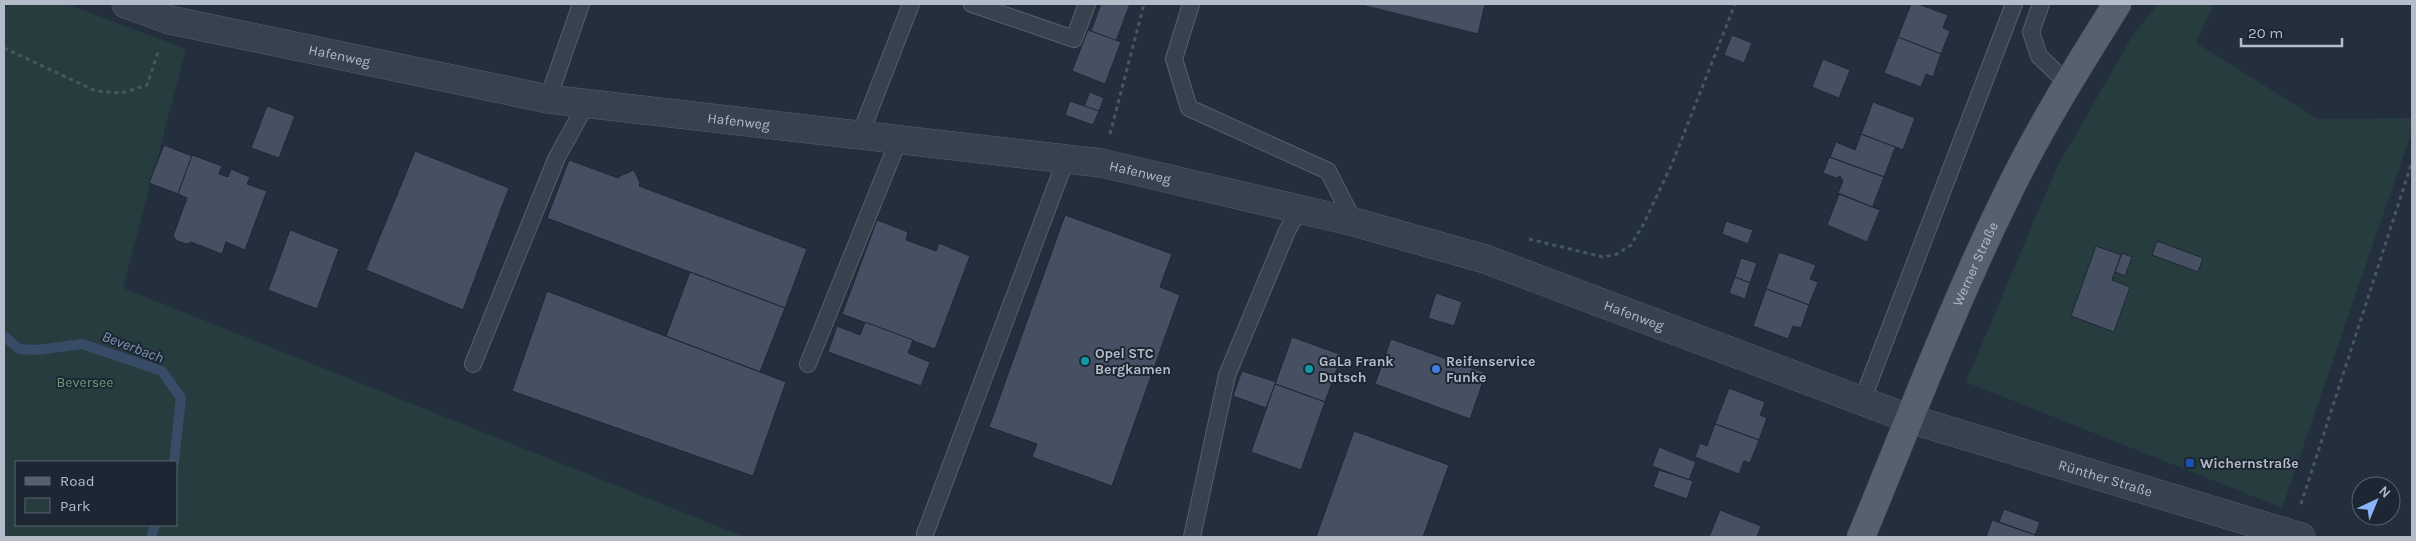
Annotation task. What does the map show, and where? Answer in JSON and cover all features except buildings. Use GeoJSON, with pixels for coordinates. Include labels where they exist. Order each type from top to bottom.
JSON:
{"type":"FeatureCollection","features":[{"type":"Feature","properties":{"kind":"main road","name":"Werner Straße"},"geometry":{"type":"LineString","coordinates":[[1861,537],[2006,196],[2067,83],[2117,4]]}},
{"type":"Feature","properties":{"kind":"street","name":"Hafenweg"},"geometry":{"type":"LineString","coordinates":[[126,4],[170,20],[548,99],[1102,164],[1354,222],[1485,259],[1910,419]]}},
{"type":"Feature","properties":{"kind":"street","name":"Rünther Straße"},"geometry":{"type":"LineString","coordinates":[[1910,419],[2296,536]]}},
{"type":"Feature","properties":{"kind":"lane"},"geometry":{"type":"LineString","coordinates":[[548,99],[581,4]]}},
{"type":"Feature","properties":{"kind":"lane"},"geometry":{"type":"LineString","coordinates":[[860,135],[911,4]]}},
{"type":"Feature","properties":{"kind":"lane"},"geometry":{"type":"LineString","coordinates":[[972,4],[1074,39],[1087,4]]}},
{"type":"Feature","properties":{"kind":"lane"},"geometry":{"type":"LineString","coordinates":[[1191,4],[1174,59],[1189,108],[1328,171],[1354,222]]}},
{"type":"Feature","properties":{"kind":"lane"},"geometry":{"type":"LineString","coordinates":[[1862,401],[2014,4]]}},
{"type":"Feature","properties":{"kind":"lane"},"geometry":{"type":"LineString","coordinates":[[2041,4],[2031,32],[2039,56],[2067,83]]}},
{"type":"Feature","properties":{"kind":"lane"},"geometry":{"type":"LineString","coordinates":[[473,364],[557,157],[587,103]]}},
{"type":"Feature","properties":{"kind":"lane"},"geometry":{"type":"LineString","coordinates":[[808,364],[899,139]]}},
{"type":"Feature","properties":{"kind":"lane"},"geometry":{"type":"LineString","coordinates":[[925,534],[1066,159]]}},
{"type":"Feature","properties":{"kind":"lane"},"geometry":{"type":"LineString","coordinates":[[1192,537],[1227,375],[1287,231],[1300,210]]}},
{"type":"Feature","properties":{"kind":"path"},"geometry":{"type":"LineString","coordinates":[[1102,164],[1144,4]]}},
{"type":"Feature","properties":{"kind":"path"},"geometry":{"type":"LineString","coordinates":[[1485,259],[1528,239],[1602,257],[1617,254],[1631,245],[1644,225],[1672,164],[1735,4]]}},
{"type":"Feature","properties":{"kind":"path"},"geometry":{"type":"LineString","coordinates":[[4,48],[96,91],[122,93],[147,85],[170,20]]}},
{"type":"Feature","properties":{"kind":"path"},"geometry":{"type":"LineString","coordinates":[[2296,536],[2412,162]]}},
{"type":"Feature","properties":{"kind":"green space","name":"Beversee"},"geometry":{"type":"Polygon","coordinates":[[[4,4],[67,4],[186,49],[123,288],[744,537],[4,537],[4,4]]]}},
{"type":"Feature","properties":{"kind":"green space"},"geometry":{"type":"Polygon","coordinates":[[[2158,4],[2214,4],[2196,43],[2318,119],[2412,118],[2412,131],[2282,508],[1966,382],[2056,169],[2133,35],[2158,4]]]}},
{"type":"Feature","properties":{"kind":"waterway","name":"Beverbach"},"geometry":{"type":"LineString","coordinates":[[4,336],[19,349],[37,350],[82,344],[162,371],[181,398],[174,461]]}},
{"type":"Feature","properties":{"kind":"waterway","name":"Beverbach"},"geometry":{"type":"LineString","coordinates":[[151,537],[155,526]]}},
{"type":"Feature","properties":{"kind":"place","name":"Opel STC Bergkamen"},"geometry":{"type":"Point","coordinates":[1085,361]}},
{"type":"Feature","properties":{"kind":"place","name":"GaLa Frank Dutsch"},"geometry":{"type":"Point","coordinates":[1309,369]}},
{"type":"Feature","properties":{"kind":"place","name":"Reifenservice Funke"},"geometry":{"type":"Point","coordinates":[1436,369]}},
{"type":"Feature","properties":{"kind":"place","name":"Wichernstraße"},"geometry":{"type":"Point","coordinates":[2190,463]}}]}
